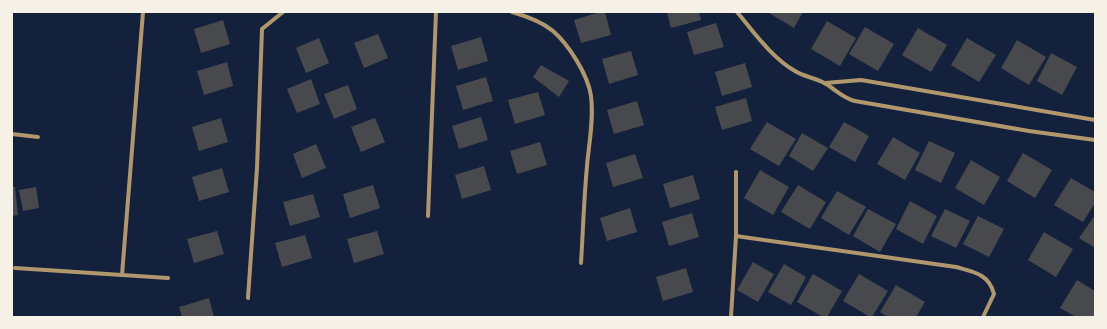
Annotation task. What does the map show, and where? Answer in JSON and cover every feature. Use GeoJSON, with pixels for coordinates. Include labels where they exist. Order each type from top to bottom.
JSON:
{"type":"FeatureCollection","features":[{"type":"Feature","properties":{"kind":"street"},"geometry":{"type":"LineString","coordinates":[[122,275],[144,12]]}},
{"type":"Feature","properties":{"kind":"street"},"geometry":{"type":"LineString","coordinates":[[248,298],[258,168],[262,29],[283,12]]}},
{"type":"Feature","properties":{"kind":"street"},"geometry":{"type":"LineString","coordinates":[[428,216],[436,12]]}},
{"type":"Feature","properties":{"kind":"street"},"geometry":{"type":"LineString","coordinates":[[512,12],[539,22],[553,31],[576,60],[586,77],[591,96],[592,124],[587,166],[581,263]]}},
{"type":"Feature","properties":{"kind":"street"},"geometry":{"type":"LineString","coordinates":[[736,12],[773,54],[795,72],[807,78],[825,83],[861,80],[1095,120]]}},
{"type":"Feature","properties":{"kind":"street"},"geometry":{"type":"LineString","coordinates":[[825,83],[846,99],[855,101],[1029,131],[1095,140]]}},
{"type":"Feature","properties":{"kind":"street"},"geometry":{"type":"LineString","coordinates":[[12,134],[38,137]]}},
{"type":"Feature","properties":{"kind":"street"},"geometry":{"type":"LineString","coordinates":[[731,317],[736,236],[736,172]]}},
{"type":"Feature","properties":{"kind":"street"},"geometry":{"type":"LineString","coordinates":[[736,236],[956,267],[973,272],[986,279],[992,286],[994,294],[983,317]]}},
{"type":"Feature","properties":{"kind":"street"},"geometry":{"type":"LineString","coordinates":[[15,268],[168,278]]}},
{"type":"Feature","properties":{"kind":"building"},"geometry":{"type":"Polygon","coordinates":[[[600,12],[605,12],[611,35],[581,43],[574,20],[600,12]]]}},
{"type":"Feature","properties":{"kind":"building"},"geometry":{"type":"Polygon","coordinates":[[[667,12],[699,12],[701,20],[671,28],[667,12]]]}},
{"type":"Feature","properties":{"kind":"building"},"geometry":{"type":"Polygon","coordinates":[[[767,12],[803,12],[794,28],[767,12]]]}},
{"type":"Feature","properties":{"kind":"building"},"geometry":{"type":"Polygon","coordinates":[[[223,20],[230,44],[201,53],[194,29],[223,20]]]}},
{"type":"Feature","properties":{"kind":"building"},"geometry":{"type":"Polygon","coordinates":[[[827,21],[856,38],[840,66],[811,49],[827,21]]]}},
{"type":"Feature","properties":{"kind":"building"},"geometry":{"type":"Polygon","coordinates":[[[716,23],[724,47],[694,55],[687,32],[716,23]]]}},
{"type":"Feature","properties":{"kind":"building"},"geometry":{"type":"Polygon","coordinates":[[[865,27],[894,44],[878,71],[849,54],[865,27]]]}},
{"type":"Feature","properties":{"kind":"building"},"geometry":{"type":"Polygon","coordinates":[[[918,28],[947,45],[931,72],[902,55],[918,28]]]}},
{"type":"Feature","properties":{"kind":"building"},"geometry":{"type":"Polygon","coordinates":[[[378,34],[388,58],[364,68],[354,43],[378,34]]]}},
{"type":"Feature","properties":{"kind":"building"},"geometry":{"type":"Polygon","coordinates":[[[481,37],[488,61],[458,70],[451,46],[481,37]]]}},
{"type":"Feature","properties":{"kind":"building"},"geometry":{"type":"Polygon","coordinates":[[[319,38],[329,63],[306,73],[296,48],[319,38]]]}},
{"type":"Feature","properties":{"kind":"building"},"geometry":{"type":"Polygon","coordinates":[[[967,38],[996,55],[979,82],[951,65],[967,38]]]}},
{"type":"Feature","properties":{"kind":"building"},"geometry":{"type":"Polygon","coordinates":[[[1017,40],[1046,57],[1029,85],[1001,68],[1017,40]]]}},
{"type":"Feature","properties":{"kind":"building"},"geometry":{"type":"Polygon","coordinates":[[[631,51],[638,75],[609,84],[602,59],[631,51]]]}},
{"type":"Feature","properties":{"kind":"building"},"geometry":{"type":"Polygon","coordinates":[[[1051,53],[1077,67],[1062,95],[1037,81],[1051,53]]]}},
{"type":"Feature","properties":{"kind":"building"},"geometry":{"type":"Polygon","coordinates":[[[227,62],[233,86],[204,95],[197,71],[227,62]]]}},
{"type":"Feature","properties":{"kind":"building"},"geometry":{"type":"Polygon","coordinates":[[[745,63],[752,87],[722,96],[715,72],[745,63]]]}},
{"type":"Feature","properties":{"kind":"building"},"geometry":{"type":"Polygon","coordinates":[[[541,65],[569,81],[559,97],[533,77],[541,65]]]}},
{"type":"Feature","properties":{"kind":"building"},"geometry":{"type":"Polygon","coordinates":[[[486,77],[493,101],[463,110],[456,86],[486,77]]]}},
{"type":"Feature","properties":{"kind":"building"},"geometry":{"type":"Polygon","coordinates":[[[311,79],[320,104],[297,113],[287,89],[311,79]]]}},
{"type":"Feature","properties":{"kind":"building"},"geometry":{"type":"Polygon","coordinates":[[[348,85],[357,109],[334,119],[324,94],[348,85]]]}},
{"type":"Feature","properties":{"kind":"building"},"geometry":{"type":"Polygon","coordinates":[[[538,92],[545,115],[515,124],[508,100],[538,92]]]}},
{"type":"Feature","properties":{"kind":"building"},"geometry":{"type":"Polygon","coordinates":[[[746,98],[752,121],[722,130],[715,107],[746,98]]]}},
{"type":"Feature","properties":{"kind":"building"},"geometry":{"type":"Polygon","coordinates":[[[637,101],[644,125],[614,134],[607,110],[637,101]]]}},
{"type":"Feature","properties":{"kind":"building"},"geometry":{"type":"Polygon","coordinates":[[[481,117],[488,140],[459,149],[452,126],[481,117]]]}},
{"type":"Feature","properties":{"kind":"building"},"geometry":{"type":"Polygon","coordinates":[[[221,118],[228,142],[199,151],[192,127],[221,118]]]}},
{"type":"Feature","properties":{"kind":"building"},"geometry":{"type":"Polygon","coordinates":[[[375,118],[385,142],[361,152],[351,127],[375,118]]]}},
{"type":"Feature","properties":{"kind":"building"},"geometry":{"type":"Polygon","coordinates":[[[767,122],[796,139],[779,166],[750,149],[767,122]]]}},
{"type":"Feature","properties":{"kind":"building"},"geometry":{"type":"Polygon","coordinates":[[[844,122],[869,136],[855,162],[829,147],[844,122]]]}},
{"type":"Feature","properties":{"kind":"building"},"geometry":{"type":"Polygon","coordinates":[[[802,133],[828,148],[813,171],[789,156],[802,133]]]}},
{"type":"Feature","properties":{"kind":"building"},"geometry":{"type":"Polygon","coordinates":[[[893,137],[920,153],[905,180],[877,164],[893,137]]]}},
{"type":"Feature","properties":{"kind":"building"},"geometry":{"type":"Polygon","coordinates":[[[929,141],[955,153],[941,183],[915,170],[929,141]]]}},
{"type":"Feature","properties":{"kind":"building"},"geometry":{"type":"Polygon","coordinates":[[[540,142],[547,165],[517,174],[510,151],[540,142]]]}},
{"type":"Feature","properties":{"kind":"building"},"geometry":{"type":"Polygon","coordinates":[[[316,144],[326,168],[302,178],[293,154],[316,144]]]}},
{"type":"Feature","properties":{"kind":"building"},"geometry":{"type":"Polygon","coordinates":[[[1023,153],[1052,170],[1035,198],[1007,181],[1023,153]]]}},
{"type":"Feature","properties":{"kind":"building"},"geometry":{"type":"Polygon","coordinates":[[[635,154],[643,178],[613,187],[606,163],[635,154]]]}},
{"type":"Feature","properties":{"kind":"building"},"geometry":{"type":"Polygon","coordinates":[[[971,160],[1000,177],[984,205],[955,188],[971,160]]]}},
{"type":"Feature","properties":{"kind":"building"},"geometry":{"type":"Polygon","coordinates":[[[484,166],[491,190],[462,199],[455,175],[484,166]]]}},
{"type":"Feature","properties":{"kind":"building"},"geometry":{"type":"Polygon","coordinates":[[[222,168],[229,192],[199,201],[192,177],[222,168]]]}},
{"type":"Feature","properties":{"kind":"building"},"geometry":{"type":"Polygon","coordinates":[[[760,170],[789,187],[773,215],[744,198],[760,170]]]}},
{"type":"Feature","properties":{"kind":"building"},"geometry":{"type":"Polygon","coordinates":[[[693,175],[700,199],[670,208],[663,184],[693,175]]]}},
{"type":"Feature","properties":{"kind":"building"},"geometry":{"type":"Polygon","coordinates":[[[1071,178],[1095,192],[1095,203],[1083,222],[1054,205],[1071,178]]]}},
{"type":"Feature","properties":{"kind":"building"},"geometry":{"type":"Polygon","coordinates":[[[373,185],[380,208],[350,218],[343,194],[373,185]]]}},
{"type":"Feature","properties":{"kind":"building"},"geometry":{"type":"Polygon","coordinates":[[[798,185],[826,202],[810,229],[781,212],[798,185]]]}},
{"type":"Feature","properties":{"kind":"building"},"geometry":{"type":"Polygon","coordinates":[[[12,187],[15,187],[18,215],[12,216],[12,187]]]}},
{"type":"Feature","properties":{"kind":"building"},"geometry":{"type":"Polygon","coordinates":[[[36,187],[39,208],[23,211],[19,190],[36,187]]]}},
{"type":"Feature","properties":{"kind":"building"},"geometry":{"type":"Polygon","coordinates":[[[837,191],[866,207],[849,235],[821,218],[837,191]]]}},
{"type":"Feature","properties":{"kind":"building"},"geometry":{"type":"Polygon","coordinates":[[[313,194],[320,217],[290,226],[283,202],[313,194]]]}},
{"type":"Feature","properties":{"kind":"building"},"geometry":{"type":"Polygon","coordinates":[[[910,201],[937,216],[923,244],[896,229],[910,201]]]}},
{"type":"Feature","properties":{"kind":"building"},"geometry":{"type":"Polygon","coordinates":[[[630,208],[637,232],[607,241],[600,218],[630,208]]]}},
{"type":"Feature","properties":{"kind":"building"},"geometry":{"type":"Polygon","coordinates":[[[868,209],[896,224],[880,252],[853,236],[868,209]]]}},
{"type":"Feature","properties":{"kind":"building"},"geometry":{"type":"Polygon","coordinates":[[[945,209],[970,221],[956,248],[931,236],[945,209]]]}},
{"type":"Feature","properties":{"kind":"building"},"geometry":{"type":"Polygon","coordinates":[[[692,213],[699,237],[669,246],[662,222],[692,213]]]}},
{"type":"Feature","properties":{"kind":"building"},"geometry":{"type":"Polygon","coordinates":[[[1095,215],[1095,248],[1079,238],[1095,215]]]}},
{"type":"Feature","properties":{"kind":"building"},"geometry":{"type":"Polygon","coordinates":[[[978,216],[1004,229],[989,257],[963,244],[978,216]]]}},
{"type":"Feature","properties":{"kind":"building"},"geometry":{"type":"Polygon","coordinates":[[[217,231],[224,254],[194,263],[187,239],[217,231]]]}},
{"type":"Feature","properties":{"kind":"building"},"geometry":{"type":"Polygon","coordinates":[[[377,231],[384,254],[354,263],[347,239],[377,231]]]}},
{"type":"Feature","properties":{"kind":"building"},"geometry":{"type":"Polygon","coordinates":[[[1044,232],[1073,249],[1056,277],[1028,260],[1044,232]]]}},
{"type":"Feature","properties":{"kind":"building"},"geometry":{"type":"Polygon","coordinates":[[[305,235],[312,258],[282,267],[275,243],[305,235]]]}},
{"type":"Feature","properties":{"kind":"building"},"geometry":{"type":"Polygon","coordinates":[[[753,262],[774,274],[758,302],[737,290],[753,262]]]}},
{"type":"Feature","properties":{"kind":"building"},"geometry":{"type":"Polygon","coordinates":[[[784,264],[806,277],[791,305],[768,292],[784,264]]]}},
{"type":"Feature","properties":{"kind":"building"},"geometry":{"type":"Polygon","coordinates":[[[686,268],[693,292],[663,301],[656,277],[686,268]]]}},
{"type":"Feature","properties":{"kind":"building"},"geometry":{"type":"Polygon","coordinates":[[[813,274],[842,291],[827,317],[823,317],[797,302],[813,274]]]}},
{"type":"Feature","properties":{"kind":"building"},"geometry":{"type":"Polygon","coordinates":[[[859,274],[888,291],[872,317],[843,301],[859,274]]]}},
{"type":"Feature","properties":{"kind":"building"},"geometry":{"type":"Polygon","coordinates":[[[1077,280],[1095,291],[1094,317],[1076,317],[1060,308],[1077,280]]]}},
{"type":"Feature","properties":{"kind":"building"},"geometry":{"type":"Polygon","coordinates":[[[896,285],[925,302],[916,317],[888,317],[880,312],[896,285]]]}},
{"type":"Feature","properties":{"kind":"building"},"geometry":{"type":"Polygon","coordinates":[[[209,298],[214,317],[182,317],[179,307],[209,298]]]}}]}
